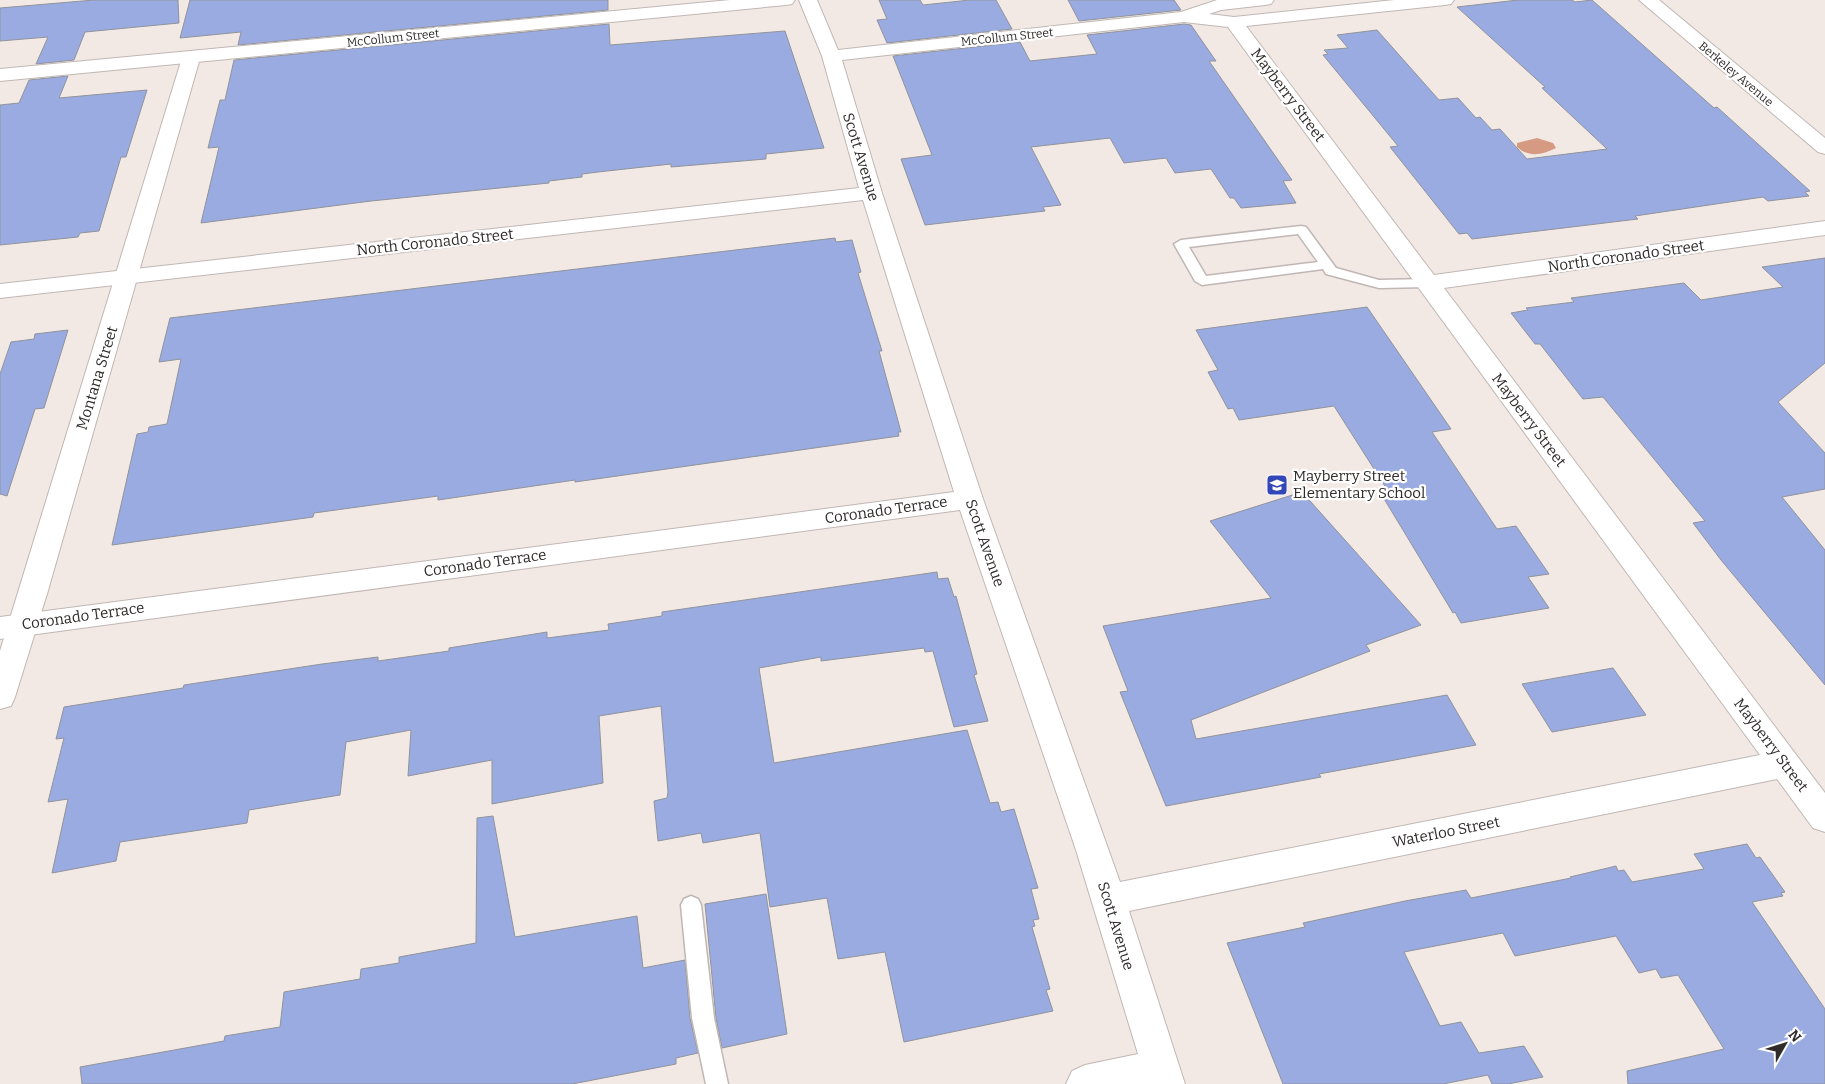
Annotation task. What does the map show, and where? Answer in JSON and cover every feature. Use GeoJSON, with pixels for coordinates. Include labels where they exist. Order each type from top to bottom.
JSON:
{"type":"FeatureCollection","features":[{"type":"Feature","properties":{"kind":"street","name":"McCollum Street"},"geometry":{"type":"LineString","coordinates":[[0,75],[786,0]]}},
{"type":"Feature","properties":{"kind":"street","name":"Scott Avenue"},"geometry":{"type":"LineString","coordinates":[[808,0],[831,56],[871,193],[970,498],[1109,900],[1163,1076]]}},
{"type":"Feature","properties":{"kind":"street","name":"McCollum Street"},"geometry":{"type":"LineString","coordinates":[[1184,17],[1218,5],[1265,0]]}},
{"type":"Feature","properties":{"kind":"street","name":"McCollum Street"},"geometry":{"type":"LineString","coordinates":[[831,56],[1184,17],[1234,22],[1444,0]]}},
{"type":"Feature","properties":{"kind":"street","name":"Berkeley Avenue"},"geometry":{"type":"LineString","coordinates":[[1648,0],[1825,148]]}},
{"type":"Feature","properties":{"kind":"street","name":"Mayberry Street"},"geometry":{"type":"LineString","coordinates":[[1234,22],[1825,818]]}},
{"type":"Feature","properties":{"kind":"street","name":"Montana Street"},"geometry":{"type":"LineString","coordinates":[[0,697],[12,626],[128,276],[191,58]]}},
{"type":"Feature","properties":{"kind":"street","name":"North Coronado Street"},"geometry":{"type":"LineString","coordinates":[[0,292],[871,193]]}},
{"type":"Feature","properties":{"kind":"street","name":"North Coronado Street"},"geometry":{"type":"LineString","coordinates":[[1428,283],[1825,228]]}},
{"type":"Feature","properties":{"kind":"street","name":"Coronado Terrace"},"geometry":{"type":"LineString","coordinates":[[12,626],[970,498]]}},
{"type":"Feature","properties":{"kind":"street","name":"Waterloo Street"},"geometry":{"type":"LineString","coordinates":[[1109,900],[1784,764]]}},
{"type":"Feature","properties":{"kind":"street"},"geometry":{"type":"LineString","coordinates":[[1085,1084],[1163,1076]]}},
{"type":"Feature","properties":{"kind":"lane"},"geometry":{"type":"LineString","coordinates":[[1327,265],[1202,281],[1181,244],[1301,230],[1327,265],[1331,271],[1379,284],[1428,283]]}},
{"type":"Feature","properties":{"kind":"lane"},"geometry":{"type":"LineString","coordinates":[[692,905],[703,1018],[717,1084]]}},
{"type":"Feature","properties":{"kind":"shaded area"},"geometry":{"type":"Polygon","coordinates":[[[1537,138],[1553,143],[1556,148],[1546,152],[1531,154],[1517,147],[1517,143],[1537,138]]]}},
{"type":"Feature","properties":{"kind":"building"},"geometry":{"type":"Polygon","coordinates":[[[94,0],[178,0],[179,23],[85,32],[74,60],[36,64],[48,37],[0,41],[0,8],[94,0]]]}},
{"type":"Feature","properties":{"kind":"building"},"geometry":{"type":"Polygon","coordinates":[[[190,0],[608,0],[608,10],[238,45],[241,32],[180,38],[190,0]]]}},
{"type":"Feature","properties":{"kind":"building"},"geometry":{"type":"Polygon","coordinates":[[[879,0],[920,0],[923,5],[970,0],[996,0],[1012,29],[887,43],[877,20],[887,19],[879,0]]]}},
{"type":"Feature","properties":{"kind":"building"},"geometry":{"type":"Polygon","coordinates":[[[1068,0],[1174,0],[1181,10],[1079,21],[1068,0]]]}},
{"type":"Feature","properties":{"kind":"building"},"geometry":{"type":"Polygon","coordinates":[[[1518,0],[1572,0],[1575,2],[1592,0],[1714,108],[1717,107],[1810,191],[1805,192],[1809,196],[1768,201],[1763,197],[1635,216],[1638,219],[1472,239],[1467,233],[1459,234],[1390,147],[1398,146],[1323,55],[1328,54],[1324,50],[1348,48],[1337,35],[1377,30],[1439,100],[1458,98],[1476,118],[1480,117],[1492,130],[1500,129],[1527,159],[1607,149],[1542,88],[1545,87],[1457,7],[1518,0]]]}},
{"type":"Feature","properties":{"kind":"building"},"geometry":{"type":"Polygon","coordinates":[[[609,24],[610,45],[785,31],[824,148],[766,154],[766,159],[671,167],[671,164],[598,172],[582,174],[582,177],[549,181],[549,183],[371,201],[201,223],[219,147],[208,148],[220,100],[225,100],[234,60],[609,24]]]}},
{"type":"Feature","properties":{"kind":"building"},"geometry":{"type":"Polygon","coordinates":[[[1184,24],[1191,25],[1216,61],[1209,61],[1292,180],[1283,181],[1296,203],[1241,208],[1234,198],[1230,198],[1211,169],[1175,173],[1166,158],[1124,163],[1110,138],[1031,147],[1061,205],[1043,207],[1045,211],[925,225],[901,159],[932,155],[893,56],[1020,42],[1030,61],[1097,54],[1087,35],[1184,24]]]}},
{"type":"Feature","properties":{"kind":"building"},"geometry":{"type":"Polygon","coordinates":[[[68,76],[59,98],[147,90],[126,157],[121,157],[99,231],[80,233],[78,237],[0,245],[0,105],[19,103],[29,80],[68,76]]]}},
{"type":"Feature","properties":{"kind":"building"},"geometry":{"type":"Polygon","coordinates":[[[835,238],[836,242],[852,240],[861,272],[858,273],[882,351],[879,351],[901,432],[898,432],[899,436],[575,482],[575,480],[438,500],[438,496],[314,513],[313,517],[112,545],[137,434],[148,432],[149,427],[167,424],[181,359],[159,362],[170,318],[835,238]]]}},
{"type":"Feature","properties":{"kind":"building"},"geometry":{"type":"Polygon","coordinates":[[[1825,258],[1825,363],[1778,402],[1825,453],[1825,489],[1782,497],[1825,550],[1825,685],[1721,560],[1693,523],[1705,521],[1603,397],[1583,399],[1540,344],[1535,344],[1511,313],[1528,310],[1526,308],[1574,302],[1571,298],[1684,283],[1701,300],[1783,287],[1762,267],[1825,258]]]}},
{"type":"Feature","properties":{"kind":"building"},"geometry":{"type":"Polygon","coordinates":[[[1367,307],[1451,429],[1432,432],[1497,529],[1516,526],[1549,574],[1528,577],[1549,608],[1461,623],[1455,612],[1453,613],[1380,492],[1388,491],[1334,406],[1239,420],[1233,408],[1228,409],[1208,372],[1218,370],[1196,330],[1367,307]]]}},
{"type":"Feature","properties":{"kind":"building"},"geometry":{"type":"Polygon","coordinates":[[[68,330],[44,408],[35,409],[7,496],[0,494],[0,374],[11,342],[34,339],[35,334],[68,330]]]}},
{"type":"Feature","properties":{"kind":"building"},"geometry":{"type":"Polygon","coordinates":[[[1302,492],[1421,625],[1366,645],[1370,651],[1191,720],[1196,739],[1447,695],[1476,745],[1319,774],[1321,777],[1166,806],[1120,692],[1128,691],[1103,626],[1271,598],[1210,521],[1302,492]]]}},
{"type":"Feature","properties":{"kind":"building"},"geometry":{"type":"Polygon","coordinates":[[[937,572],[938,579],[948,578],[954,597],[956,596],[977,674],[974,675],[988,721],[954,727],[933,651],[925,652],[924,648],[821,661],[821,657],[759,668],[774,763],[967,730],[990,803],[998,802],[1001,812],[1014,809],[1038,888],[1031,889],[1039,919],[1033,920],[1035,926],[1032,927],[1050,989],[1046,990],[1053,1011],[904,1042],[885,952],[838,959],[827,898],[770,907],[760,833],[703,843],[701,833],[658,841],[654,801],[667,798],[668,792],[661,706],[599,716],[603,783],[492,804],[492,760],[408,776],[411,730],[346,742],[340,795],[249,810],[247,823],[120,842],[116,861],[52,873],[68,799],[48,802],[64,738],[56,739],[64,707],[183,688],[184,685],[322,664],[378,657],[378,661],[449,651],[449,648],[547,632],[547,638],[609,630],[608,624],[662,616],[662,612],[937,572]]]}},
{"type":"Feature","properties":{"kind":"building"},"geometry":{"type":"Polygon","coordinates":[[[1613,668],[1646,715],[1552,732],[1522,684],[1613,668]]]}},
{"type":"Feature","properties":{"kind":"building"},"geometry":{"type":"Polygon","coordinates":[[[493,816],[515,937],[637,916],[643,968],[685,960],[690,1018],[698,1053],[676,1058],[676,1064],[572,1084],[82,1084],[80,1067],[224,1041],[225,1036],[280,1027],[284,992],[360,979],[361,969],[399,963],[399,957],[476,943],[477,818],[493,816]]]}},
{"type":"Feature","properties":{"kind":"building"},"geometry":{"type":"Polygon","coordinates":[[[1747,844],[1756,858],[1760,857],[1785,892],[1781,893],[1783,896],[1752,902],[1825,1009],[1825,1084],[1628,1084],[1627,1071],[1724,1049],[1678,975],[1661,978],[1656,969],[1639,973],[1616,936],[1515,956],[1503,933],[1404,952],[1440,1026],[1461,1022],[1479,1053],[1524,1046],[1543,1077],[1508,1084],[1492,1084],[1488,1075],[1443,1084],[1283,1084],[1227,943],[1305,927],[1303,923],[1405,901],[1466,890],[1471,898],[1571,878],[1616,866],[1618,871],[1624,870],[1632,882],[1704,869],[1694,854],[1747,844]]]}},
{"type":"Feature","properties":{"kind":"building"},"geometry":{"type":"Polygon","coordinates":[[[766,894],[787,1034],[722,1048],[716,1018],[705,904],[766,894]]]}},
{"type":"Feature","properties":{"kind":"place","name":"Mayberry Street Elementary School"},"geometry":{"type":"Point","coordinates":[1277,485]}}]}
